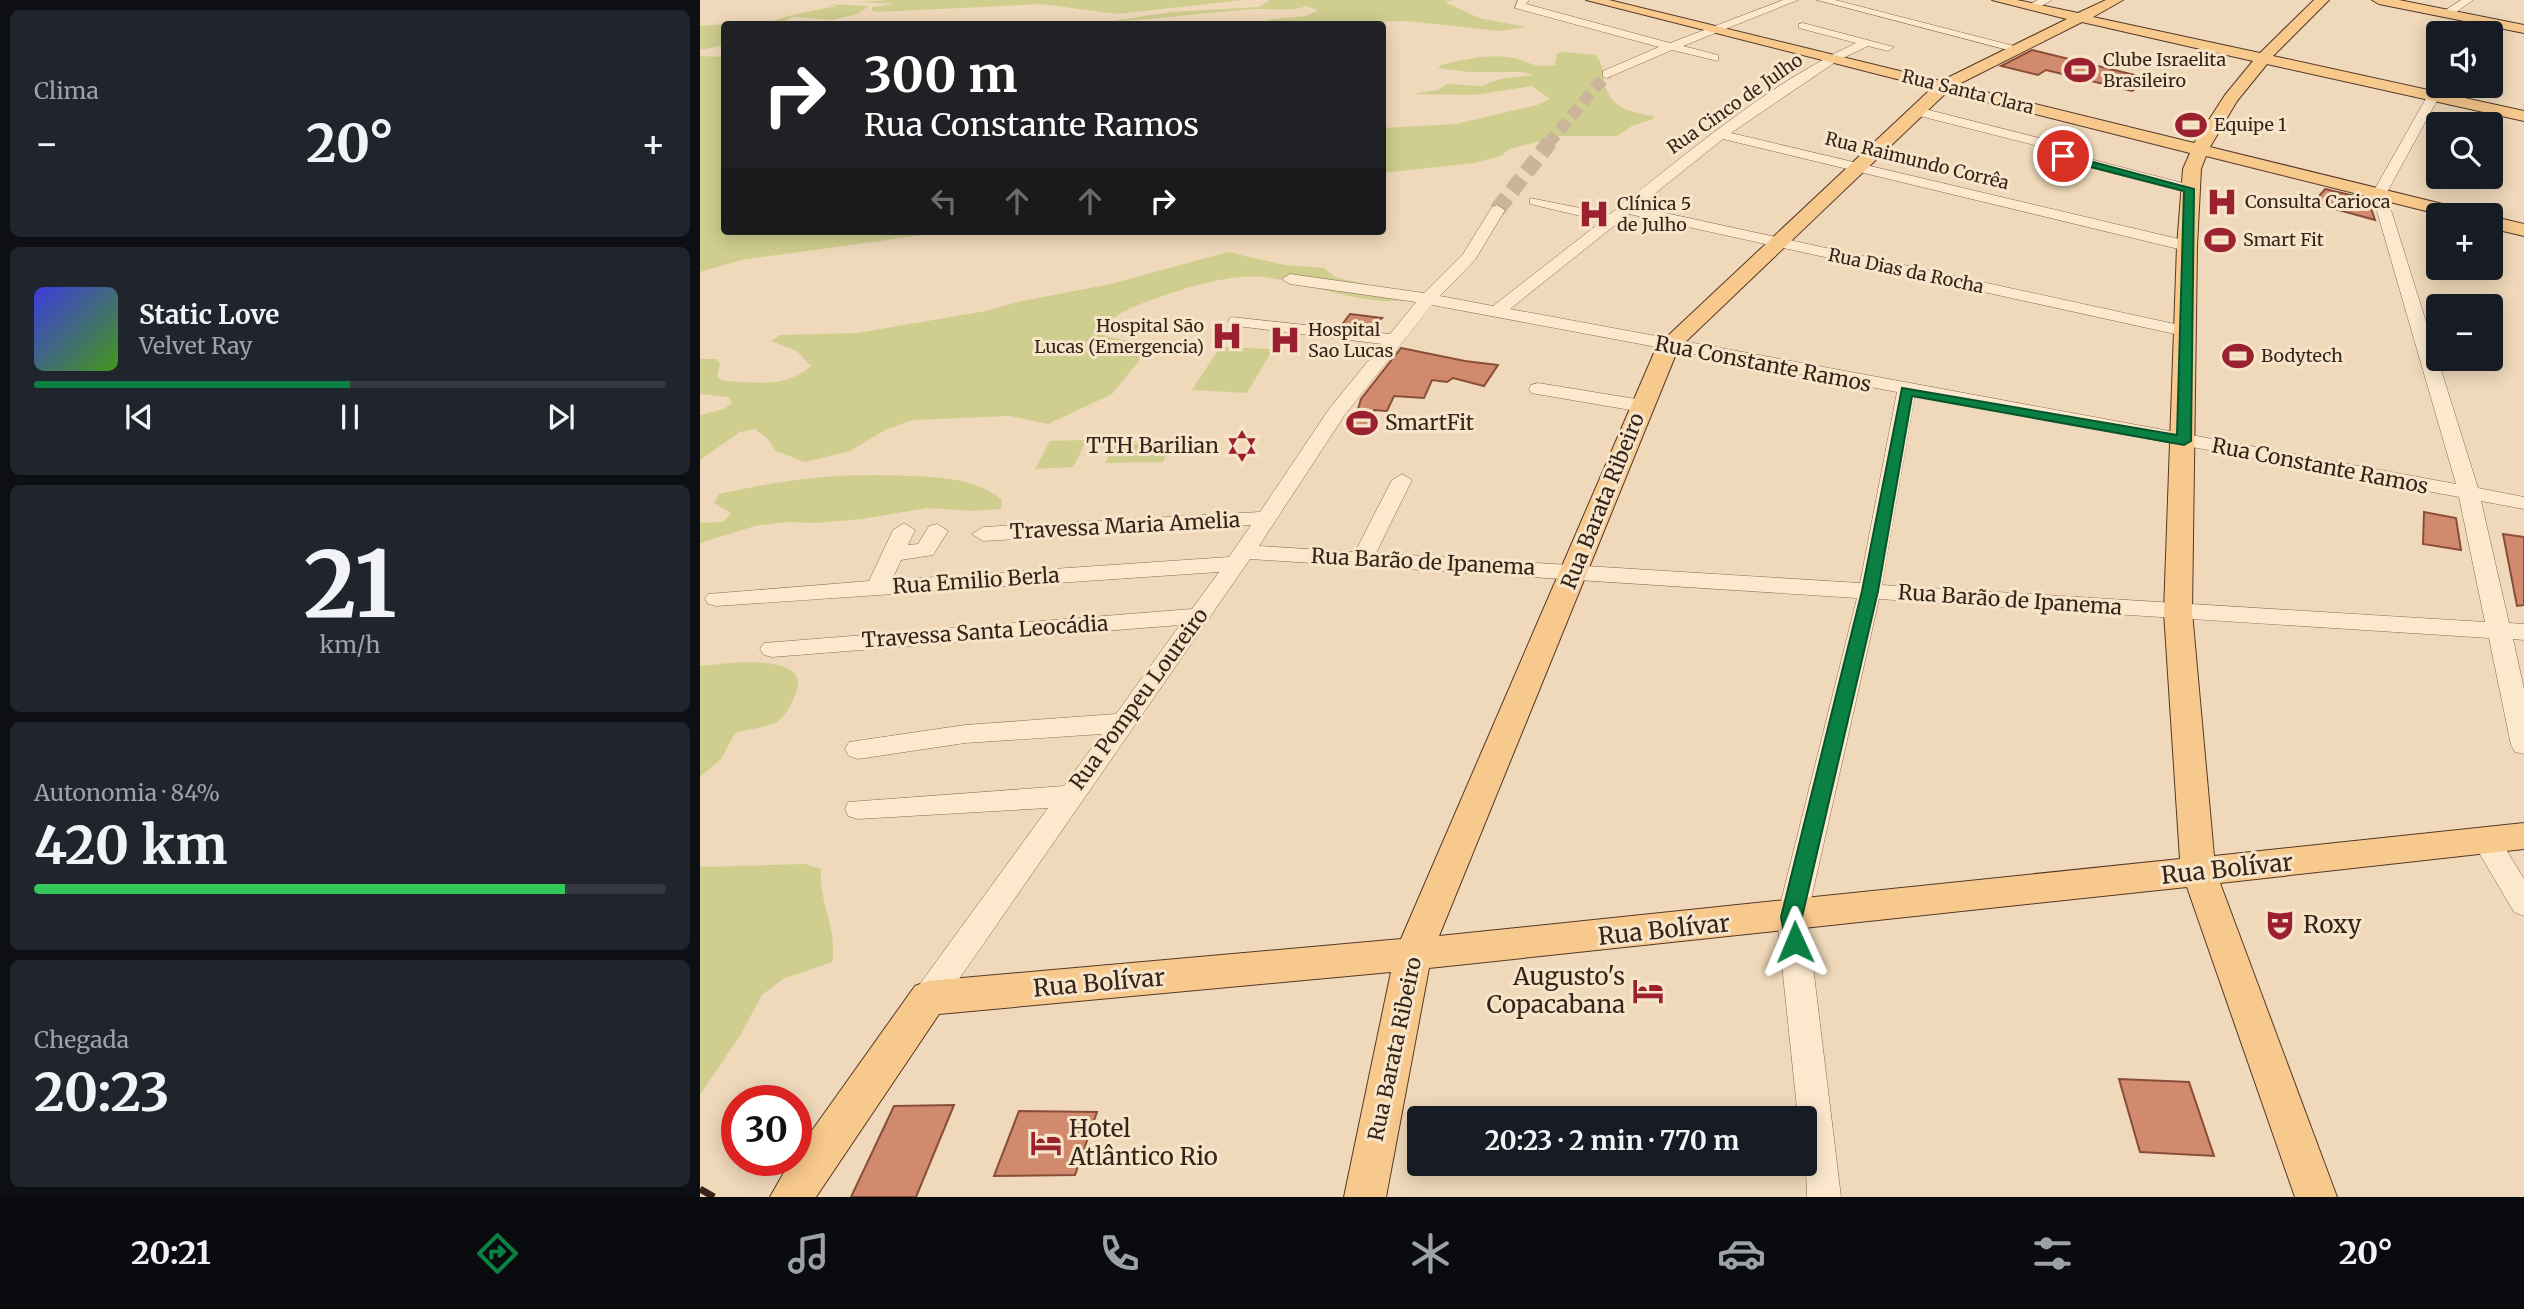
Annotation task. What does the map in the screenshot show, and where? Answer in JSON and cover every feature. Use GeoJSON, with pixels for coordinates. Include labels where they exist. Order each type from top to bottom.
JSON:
{"type":"FeatureCollection","features":[{"type":"Feature","properties":{"kind":"main road","name":"Rua Santa Clara"},"geometry":{"type":"LineString","coordinates":[[1593,0],[2426,206]]}},
{"type":"Feature","properties":{"kind":"main road"},"geometry":{"type":"LineString","coordinates":[[1999,0],[2260,57],[2426,89]]}},
{"type":"Feature","properties":{"kind":"main road","name":"Rua Barata Ribeiro"},"geometry":{"type":"LineString","coordinates":[[1364,1197],[1413,955],[1668,346],[1944,86],[2116,0]]}},
{"type":"Feature","properties":{"kind":"main road"},"geometry":{"type":"LineString","coordinates":[[2316,1197],[2199,872],[2192,821],[2178,611],[2187,246],[2192,169],[2200,151],[2260,57],[2322,0]]}},
{"type":"Feature","properties":{"kind":"main road"},"geometry":{"type":"LineString","coordinates":[[2379,0],[2481,21]]}},
{"type":"Feature","properties":{"kind":"main road"},"geometry":{"type":"LineString","coordinates":[[2503,25],[2524,29]]}},
{"type":"Feature","properties":{"kind":"main road"},"geometry":{"type":"LineString","coordinates":[[2460,98],[2524,116]]}},
{"type":"Feature","properties":{"kind":"main road"},"geometry":{"type":"LineString","coordinates":[[2503,225],[2524,230]]}},
{"type":"Feature","properties":{"kind":"main road","name":"Rua Bolívar"},"geometry":{"type":"LineString","coordinates":[[928,998],[1413,955],[1792,917],[2524,836]]}},
{"type":"Feature","properties":{"kind":"main road","name":"Rua Pompeu Loureiro"},"geometry":{"type":"LineString","coordinates":[[792,1197],[928,998]]}},
{"type":"Feature","properties":{"kind":"street"},"geometry":{"type":"LineString","coordinates":[[1524,0],[1519,6],[1714,58]]}},
{"type":"Feature","properties":{"kind":"street"},"geometry":{"type":"LineString","coordinates":[[1608,74],[1793,0]]}},
{"type":"Feature","properties":{"kind":"street"},"geometry":{"type":"LineString","coordinates":[[1822,0],[2016,48]]}},
{"type":"Feature","properties":{"kind":"street"},"geometry":{"type":"LineString","coordinates":[[2032,7],[2047,0]]}},
{"type":"Feature","properties":{"kind":"street"},"geometry":{"type":"LineString","coordinates":[[2447,14],[2468,0]]}},
{"type":"Feature","properties":{"kind":"street"},"geometry":{"type":"LineString","coordinates":[[1803,26],[1888,47]]}},
{"type":"Feature","properties":{"kind":"street","name":"Rua Cinco de Julho"},"geometry":{"type":"LineString","coordinates":[[1495,313],[1720,134],[1833,58],[1866,42]]}},
{"type":"Feature","properties":{"kind":"street"},"geometry":{"type":"LineString","coordinates":[[2431,98],[2379,194],[2469,494],[2524,745]]}},
{"type":"Feature","properties":{"kind":"street"},"geometry":{"type":"LineString","coordinates":[[1917,110],[2189,189]]}},
{"type":"Feature","properties":{"kind":"street","name":"Rua Raimundo Corrêa"},"geometry":{"type":"LineString","coordinates":[[1720,134],[2187,246]]}},
{"type":"Feature","properties":{"kind":"street"},"geometry":{"type":"LineString","coordinates":[[1535,201],[1614,219]]}},
{"type":"Feature","properties":{"kind":"street","name":"Rua Dias da Rocha"},"geometry":{"type":"LineString","coordinates":[[1628,209],[2185,331]]}},
{"type":"Feature","properties":{"kind":"street","name":"Rua Pompeu Loureiro"},"geometry":{"type":"LineString","coordinates":[[928,998],[1240,558],[1336,413],[1393,340],[1469,257],[1497,210]]}},
{"type":"Feature","properties":{"kind":"street","name":"Rua Constante Ramos"},"geometry":{"type":"LineString","coordinates":[[1290,279],[1428,299],[1906,391],[2524,503]]}},
{"type":"Feature","properties":{"kind":"street"},"geometry":{"type":"LineString","coordinates":[[1237,321],[1393,340]]}},
{"type":"Feature","properties":{"kind":"street"},"geometry":{"type":"LineString","coordinates":[[1538,389],[1642,406]]}},
{"type":"Feature","properties":{"kind":"street"},"geometry":{"type":"LineString","coordinates":[[1824,1197],[1792,917],[1870,591],[1906,391]]}},
{"type":"Feature","properties":{"kind":"street"},"geometry":{"type":"LineString","coordinates":[[1363,558],[1402,480]]}},
{"type":"Feature","properties":{"kind":"street","name":"Travessa Maria Amelia"},"geometry":{"type":"LineString","coordinates":[[983,534],[1266,518]]}},
{"type":"Feature","properties":{"kind":"street"},"geometry":{"type":"LineString","coordinates":[[877,588],[904,530]]}},
{"type":"Feature","properties":{"kind":"street"},"geometry":{"type":"LineString","coordinates":[[893,554],[925,550],[937,531]]}},
{"type":"Feature","properties":{"kind":"street","name":"Rua Barão de Ipanema"},"geometry":{"type":"LineString","coordinates":[[1240,558],[1363,558],[1574,570],[2524,632]]}},
{"type":"Feature","properties":{"kind":"street","name":"Rua Emilio Berla"},"geometry":{"type":"LineString","coordinates":[[716,599],[1240,558]]}},
{"type":"Feature","properties":{"kind":"street","name":"Travessa Santa Leocádia"},"geometry":{"type":"LineString","coordinates":[[772,649],[1198,616]]}},
{"type":"Feature","properties":{"kind":"street"},"geometry":{"type":"LineString","coordinates":[[858,749],[965,734],[1122,723]]}},
{"type":"Feature","properties":{"kind":"street"},"geometry":{"type":"LineString","coordinates":[[858,809],[1070,796]]}},
{"type":"Feature","properties":{"kind":"street"},"geometry":{"type":"LineString","coordinates":[[2486,841],[2524,904]]}},
{"type":"Feature","properties":{"kind":"shaded area"},"geometry":{"type":"Polygon","coordinates":[[[1243,0],[1117,14],[1041,4],[878,12],[872,11],[872,7],[894,4],[858,2],[1243,0]]]}},
{"type":"Feature","properties":{"kind":"shaded area"},"geometry":{"type":"Polygon","coordinates":[[[1270,0],[1453,0],[1445,2],[1479,18],[1526,27],[1501,31],[1406,21],[1266,20],[1306,16],[1318,10],[1306,6],[1113,21],[1171,12],[1259,7],[1270,0]]]}},
{"type":"Feature","properties":{"kind":"shaded area"},"geometry":{"type":"Polygon","coordinates":[[[830,4],[869,6],[858,14],[831,20],[793,17],[785,21],[774,21],[788,16],[836,6],[830,4]]]}},
{"type":"Feature","properties":{"kind":"shaded area"},"geometry":{"type":"Polygon","coordinates":[[[721,24],[721,46],[700,50],[700,26],[721,24]]]}},
{"type":"Feature","properties":{"kind":"shaded area"},"geometry":{"type":"Polygon","coordinates":[[[1557,53],[1595,55],[1601,64],[1606,89],[1615,102],[1628,110],[1653,116],[1653,119],[1632,126],[1617,136],[1560,136],[1509,149],[1501,156],[1474,163],[1386,173],[1386,128],[1456,124],[1537,105],[1550,99],[1532,86],[1474,95],[1411,94],[1438,90],[1447,84],[1481,86],[1500,79],[1533,75],[1522,72],[1469,72],[1438,68],[1441,65],[1495,56],[1548,66],[1555,65],[1557,53]]]}},
{"type":"Feature","properties":{"kind":"shaded area"},"geometry":{"type":"Polygon","coordinates":[[[700,56],[721,57],[721,235],[923,235],[741,260],[700,272],[700,56]]]}},
{"type":"Feature","properties":{"kind":"shaded area"},"geometry":{"type":"Polygon","coordinates":[[[1228,252],[1285,265],[1324,268],[1335,277],[1395,291],[1407,300],[1371,300],[1263,277],[1237,277],[1209,282],[1142,303],[1114,318],[1103,330],[1105,336],[1137,343],[1143,348],[1139,361],[1112,394],[1048,424],[1010,416],[913,420],[885,430],[850,451],[805,462],[776,451],[768,439],[755,429],[740,432],[700,460],[700,415],[724,409],[732,403],[728,397],[700,394],[700,359],[717,359],[720,364],[717,377],[724,381],[780,381],[811,366],[797,351],[771,341],[780,335],[857,333],[986,311],[1022,301],[1111,284],[1228,252]]]}},
{"type":"Feature","properties":{"kind":"shaded area"},"geometry":{"type":"Polygon","coordinates":[[[1220,347],[1273,349],[1247,393],[1192,390],[1220,347]]]}},
{"type":"Feature","properties":{"kind":"shaded area"},"geometry":{"type":"Polygon","coordinates":[[[1087,440],[1073,467],[1035,469],[1050,441],[1087,440]]]}},
{"type":"Feature","properties":{"kind":"shaded area"},"geometry":{"type":"Polygon","coordinates":[[[1172,442],[1163,462],[1105,463],[1114,445],[1172,442]]]}},
{"type":"Feature","properties":{"kind":"shaded area"},"geometry":{"type":"Polygon","coordinates":[[[880,475],[944,478],[975,485],[1002,500],[1001,509],[971,511],[927,508],[862,519],[816,523],[787,522],[755,526],[700,543],[700,523],[723,522],[731,513],[714,503],[719,494],[799,480],[880,475]]]}},
{"type":"Feature","properties":{"kind":"shaded area"},"geometry":{"type":"Polygon","coordinates":[[[740,662],[770,664],[789,669],[798,682],[796,693],[787,712],[778,721],[735,733],[721,759],[700,777],[700,666],[740,662]]]}},
{"type":"Feature","properties":{"kind":"shaded area"},"geometry":{"type":"Polygon","coordinates":[[[805,864],[821,869],[823,894],[833,939],[832,962],[783,979],[762,995],[741,1034],[700,1095],[700,867],[805,864]]]}},
{"type":"Feature","properties":{"kind":"building","name":"Clube Israelita Brasileiro"},"geometry":{"type":"Polygon","coordinates":[[[2032,50],[2151,79],[2132,91],[2046,70],[2038,75],[2001,66],[2032,50]]]}},
{"type":"Feature","properties":{"kind":"building"},"geometry":{"type":"Polygon","coordinates":[[[2325,189],[2368,199],[2375,220],[2313,203],[2325,189]]]}},
{"type":"Feature","properties":{"kind":"building"},"geometry":{"type":"Polygon","coordinates":[[[1350,314],[1382,318],[1370,329],[1341,326],[1350,314]]]}},
{"type":"Feature","properties":{"kind":"building"},"geometry":{"type":"Polygon","coordinates":[[[1401,348],[1498,365],[1484,386],[1453,378],[1447,382],[1432,380],[1424,398],[1394,396],[1387,411],[1374,410],[1369,426],[1353,426],[1361,399],[1401,348]]]}},
{"type":"Feature","properties":{"kind":"building"},"geometry":{"type":"Polygon","coordinates":[[[2424,512],[2456,518],[2461,550],[2423,544],[2424,512]]]}},
{"type":"Feature","properties":{"kind":"building"},"geometry":{"type":"Polygon","coordinates":[[[2503,534],[2524,537],[2524,605],[2517,606],[2503,534]]]}},
{"type":"Feature","properties":{"kind":"building"},"geometry":{"type":"Polygon","coordinates":[[[2119,1079],[2189,1082],[2214,1156],[2140,1152],[2119,1079]]]}},
{"type":"Feature","properties":{"kind":"building"},"geometry":{"type":"Polygon","coordinates":[[[954,1105],[916,1197],[851,1197],[894,1106],[954,1105]]]}},
{"type":"Feature","properties":{"kind":"building","name":"Hotel Atlântico Rio"},"geometry":{"type":"Polygon","coordinates":[[[1019,1111],[1097,1112],[1075,1175],[994,1176],[1019,1111]]]}},
{"type":"Feature","properties":{"kind":"tunnel"},"geometry":{"type":"LineString","coordinates":[[1548,144],[1607,74]]}},
{"type":"Feature","properties":{"kind":"tunnel"},"geometry":{"type":"LineString","coordinates":[[1497,210],[1550,142]]}},
{"type":"Feature","properties":{"kind":"railway"},"geometry":{"type":"LineString","coordinates":[[700,1189],[714,1197]]}},
{"type":"Feature","properties":{"kind":"place","name":"Clube Israelita Brasileiro"},"geometry":{"type":"Point","coordinates":[2080,70]}},
{"type":"Feature","properties":{"kind":"place","name":"Equipe 1"},"geometry":{"type":"Point","coordinates":[2191,125]}},
{"type":"Feature","properties":{"kind":"place","name":"Consulta Carioca"},"geometry":{"type":"Point","coordinates":[2222,202]}},
{"type":"Feature","properties":{"kind":"place","name":"Clínica 5 de Julho"},"geometry":{"type":"Point","coordinates":[1594,214]}},
{"type":"Feature","properties":{"kind":"place","name":"Smart Fit"},"geometry":{"type":"Point","coordinates":[2220,240]}},
{"type":"Feature","properties":{"kind":"place","name":"Hospital São Lucas (Emergencia)"},"geometry":{"type":"Point","coordinates":[1227,336]}},
{"type":"Feature","properties":{"kind":"place","name":"Hospital Sao Lucas"},"geometry":{"type":"Point","coordinates":[1285,340]}},
{"type":"Feature","properties":{"kind":"place","name":"Bodytech"},"geometry":{"type":"Point","coordinates":[2238,356]}},
{"type":"Feature","properties":{"kind":"place","name":"SmartFit"},"geometry":{"type":"Point","coordinates":[1362,423]}},
{"type":"Feature","properties":{"kind":"place","name":"TTH Barilian"},"geometry":{"type":"Point","coordinates":[1242,446]}},
{"type":"Feature","properties":{"kind":"place","name":"Roxy"},"geometry":{"type":"Point","coordinates":[2280,925]}},
{"type":"Feature","properties":{"kind":"place","name":"Augusto's Copacabana"},"geometry":{"type":"Point","coordinates":[1648,991]}},
{"type":"Feature","properties":{"kind":"place","name":"Hotel Atlântico Rio"},"geometry":{"type":"Point","coordinates":[1046,1143]}},
{"type":"Feature","properties":{"kind":"route"},"geometry":{"type":"LineString","coordinates":[[1795,942],[1792,917],[1870,591],[1906,391],[2184,441],[2189,189],[2063,156]]}}]}
